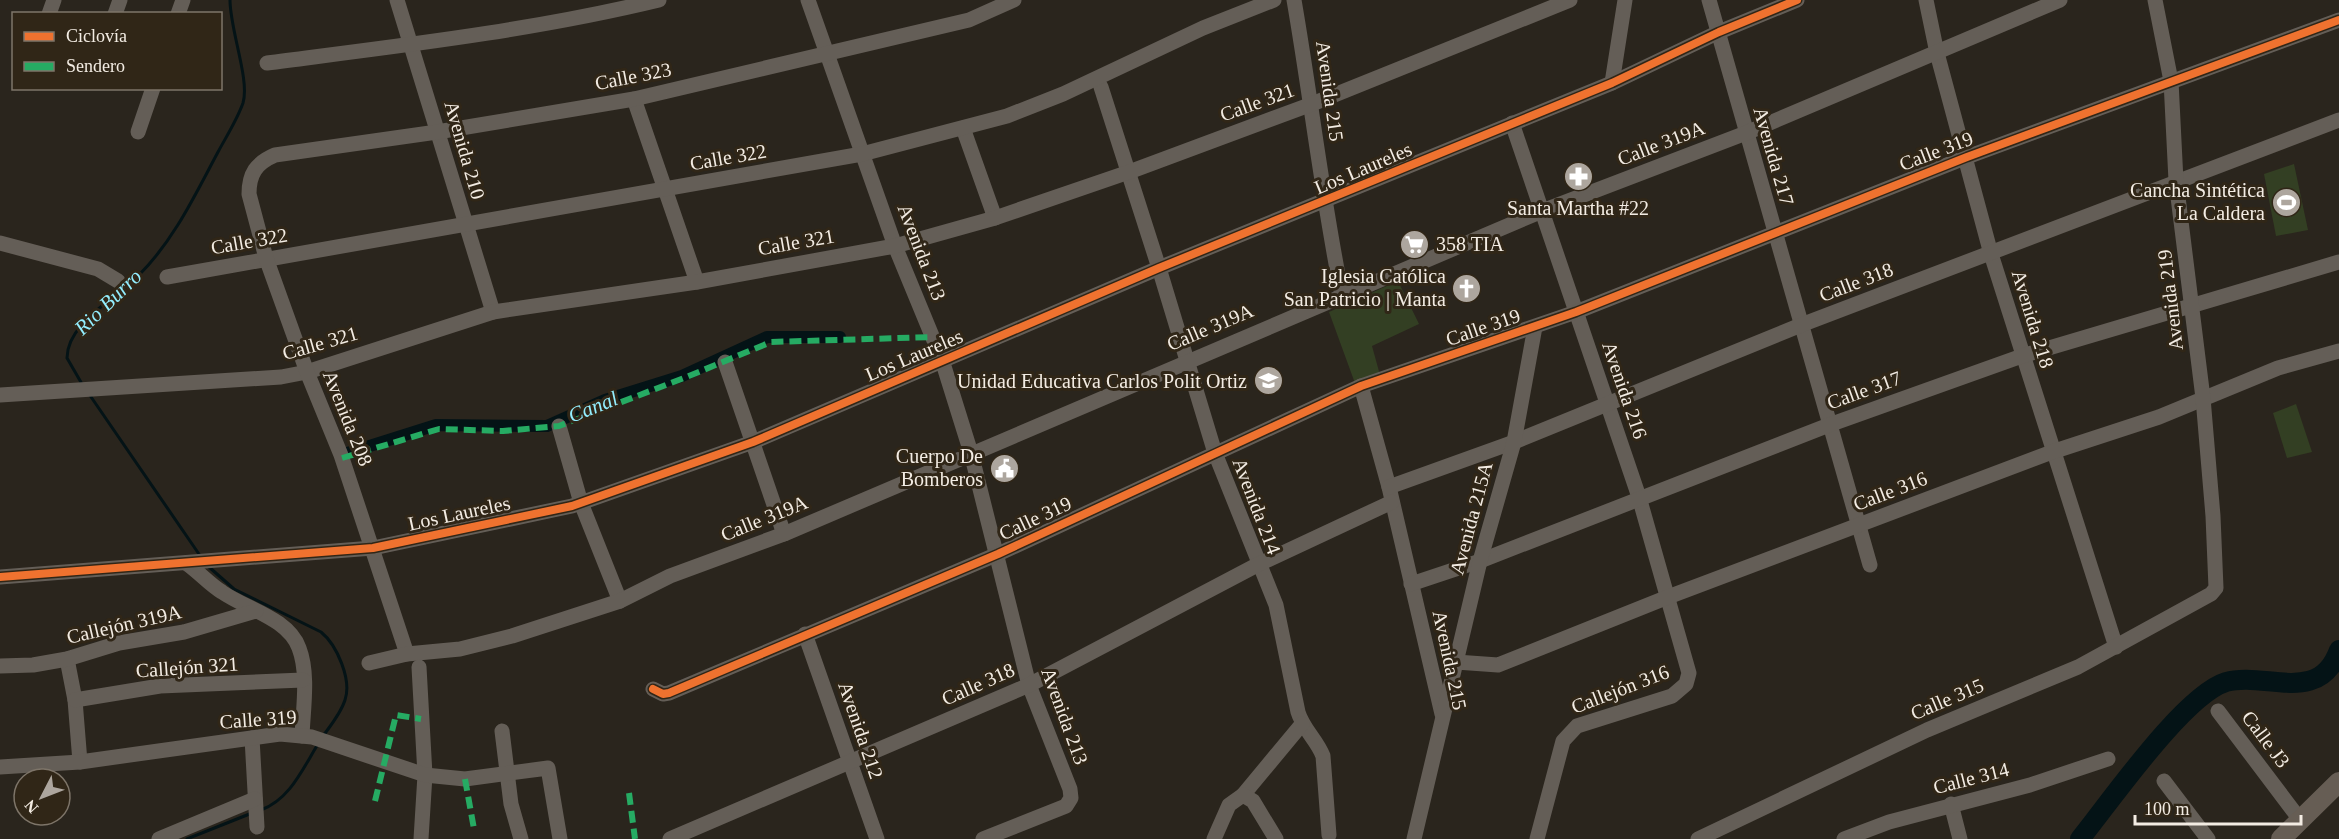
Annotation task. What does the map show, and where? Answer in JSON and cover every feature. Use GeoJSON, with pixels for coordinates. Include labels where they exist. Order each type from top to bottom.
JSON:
{"type":"FeatureCollection","features":[{"type":"Feature","properties":{"kind":"main road"},"geometry":{"type":"LineString","coordinates":[[2281,839],[2339,782]]}},
{"type":"Feature","properties":{"kind":"street","name":"Avenida 210"},"geometry":{"type":"LineString","coordinates":[[397,0],[493,312]]}},
{"type":"Feature","properties":{"kind":"street"},"geometry":{"type":"LineString","coordinates":[[267,63],[411,45],[545,23],[659,0]]}},
{"type":"Feature","properties":{"kind":"street","name":"Avenida 213"},"geometry":{"type":"LineString","coordinates":[[808,0],[895,246],[942,360],[971,453],[1029,685],[1070,789],[1071,798],[1066,806],[983,839]]}},
{"type":"Feature","properties":{"kind":"street","name":"Calle 323"},"geometry":{"type":"LineString","coordinates":[[256,166],[275,155],[437,132],[634,99],[969,20],[1014,0]]}},
{"type":"Feature","properties":{"kind":"street","name":"Calle 322"},"geometry":{"type":"LineString","coordinates":[[167,277],[862,154],[1007,116],[1042,103],[1183,36],[1274,0]]}},
{"type":"Feature","properties":{"kind":"street","name":"Avenida 215"},"geometry":{"type":"LineString","coordinates":[[1294,0],[1312,104],[1323,203],[1342,295]]}},
{"type":"Feature","properties":{"kind":"street","name":"Calle 321"},"geometry":{"type":"LineString","coordinates":[[0,395],[249,380],[307,372],[493,312],[698,282],[895,246],[995,218],[1129,172],[1312,104],[1569,0]]}},
{"type":"Feature","properties":{"kind":"street"},"geometry":{"type":"LineString","coordinates":[[1612,83],[1625,0]]}},
{"type":"Feature","properties":{"kind":"street","name":"Avenida 217"},"geometry":{"type":"LineString","coordinates":[[1709,0],[1870,565]]}},
{"type":"Feature","properties":{"kind":"street","name":"Los Laureles"},"geometry":{"type":"LineString","coordinates":[[0,577],[373,548],[581,503],[753,442],[1160,268],[1612,83],[1719,32],[1797,0]]}},
{"type":"Feature","properties":{"kind":"street","name":"Avenida 218"},"geometry":{"type":"LineString","coordinates":[[1926,0],[1937,53],[1967,157],[1991,254],[2052,452],[2116,647]]}},
{"type":"Feature","properties":{"kind":"street","name":"Calle 319A"},"geometry":{"type":"LineString","coordinates":[[369,663],[408,654],[460,649],[512,636],[620,601],[670,576],[784,534],[1186,360],[1542,211],[1746,133],[1937,53],[2031,5],[2060,0]]}},
{"type":"Feature","properties":{"kind":"street","name":"Avenida 219"},"geometry":{"type":"LineString","coordinates":[[2156,0],[2171,81],[2176,181],[2203,398],[2217,568],[2217,583],[2211,594]]}},
{"type":"Feature","properties":{"kind":"street","name":"Calle 319"},"geometry":{"type":"LineString","coordinates":[[653,689],[663,694],[669,693],[998,554],[1361,386],[1576,312],[1967,157],[2339,20]]}},
{"type":"Feature","properties":{"kind":"street","name":"Avenida 214"},"geometry":{"type":"LineString","coordinates":[[1101,87],[1160,268],[1215,453],[1257,565],[1276,605],[1302,724],[1318,744],[1323,756],[1328,838]]}},
{"type":"Feature","properties":{"kind":"street"},"geometry":{"type":"LineString","coordinates":[[138,132],[152,90]]}},
{"type":"Feature","properties":{"kind":"street"},"geometry":{"type":"LineString","coordinates":[[634,99],[698,282]]}},
{"type":"Feature","properties":{"kind":"street","name":"Calle 318"},"geometry":{"type":"LineString","coordinates":[[670,839],[851,764],[1029,685],[1390,495],[1607,403],[1801,325],[2339,120]]}},
{"type":"Feature","properties":{"kind":"street","name":"Avenida 216"},"geometry":{"type":"LineString","coordinates":[[1512,123],[1639,497],[1689,673]]}},
{"type":"Feature","properties":{"kind":"street"},"geometry":{"type":"LineString","coordinates":[[963,128],[995,218]]}},
{"type":"Feature","properties":{"kind":"street","name":"Avenida 208"},"geometry":{"type":"LineString","coordinates":[[256,166],[249,184],[249,194],[266,258],[307,372],[340,452],[408,654]]}},
{"type":"Feature","properties":{"kind":"street"},"geometry":{"type":"LineString","coordinates":[[0,243],[98,269],[118,281]]}},
{"type":"Feature","properties":{"kind":"street","name":"Calle 317"},"geometry":{"type":"LineString","coordinates":[[1412,584],[1480,561],[1639,497],[1829,425],[2022,356],[2339,262]]}},
{"type":"Feature","properties":{"kind":"street","name":"Avenida 215A"},"geometry":{"type":"LineString","coordinates":[[1444,720],[1480,561],[1514,442],[1535,327]]}},
{"type":"Feature","properties":{"kind":"street","name":"Calle 316"},"geometry":{"type":"LineString","coordinates":[[1456,662],[1498,665],[1668,597],[2052,452],[2159,417],[2278,368],[2339,351]]}},
{"type":"Feature","properties":{"kind":"street"},"geometry":{"type":"LineString","coordinates":[[725,362],[784,534]]}},
{"type":"Feature","properties":{"kind":"street","name":"Avenida 215"},"geometry":{"type":"LineString","coordinates":[[1361,386],[1390,495],[1444,720],[1414,839]]}},
{"type":"Feature","properties":{"kind":"street"},"geometry":{"type":"LineString","coordinates":[[559,426],[581,503],[620,601]]}},
{"type":"Feature","properties":{"kind":"street"},"geometry":{"type":"LineString","coordinates":[[191,563],[221,592],[288,630],[299,648],[307,736]]}},
{"type":"Feature","properties":{"kind":"street","name":"Calle 315"},"geometry":{"type":"LineString","coordinates":[[1698,839],[1928,730],[2078,667],[2211,594]]}},
{"type":"Feature","properties":{"kind":"street","name":"Callejón 319A"},"geometry":{"type":"LineString","coordinates":[[0,666],[33,665],[67,659],[119,643],[184,632],[256,611]]}},
{"type":"Feature","properties":{"kind":"street","name":"Avenida 212"},"geometry":{"type":"LineString","coordinates":[[805,634],[877,839]]}},
{"type":"Feature","properties":{"kind":"street"},"geometry":{"type":"LineString","coordinates":[[67,659],[75,700],[80,762]]}},
{"type":"Feature","properties":{"kind":"street"},"geometry":{"type":"LineString","coordinates":[[419,667],[425,775],[421,839]]}},
{"type":"Feature","properties":{"kind":"street","name":"Callejón 316"},"geometry":{"type":"LineString","coordinates":[[1537,839],[1563,741],[1576,726],[1680,692],[1686,684],[1689,673]]}},
{"type":"Feature","properties":{"kind":"street","name":"Callejón 321"},"geometry":{"type":"LineString","coordinates":[[75,700],[160,687],[303,680]]}},
{"type":"Feature","properties":{"kind":"street","name":"Calle J3"},"geometry":{"type":"LineString","coordinates":[[2218,711],[2301,821]]}},
{"type":"Feature","properties":{"kind":"street"},"geometry":{"type":"LineString","coordinates":[[1214,839],[1229,805],[1243,795],[1302,724]]}},
{"type":"Feature","properties":{"kind":"street"},"geometry":{"type":"LineString","coordinates":[[502,731],[507,774],[521,839]]}},
{"type":"Feature","properties":{"kind":"street","name":"Calle 319"},"geometry":{"type":"LineString","coordinates":[[0,767],[80,762],[280,734],[307,736],[425,775],[465,779],[548,768],[560,839]]}},
{"type":"Feature","properties":{"kind":"street"},"geometry":{"type":"LineString","coordinates":[[252,738],[257,827]]}},
{"type":"Feature","properties":{"kind":"street","name":"Calle 314"},"geometry":{"type":"LineString","coordinates":[[1844,839],[1889,822],[2030,785],[2108,759]]}},
{"type":"Feature","properties":{"kind":"street"},"geometry":{"type":"LineString","coordinates":[[2164,781],[2208,839]]}},
{"type":"Feature","properties":{"kind":"street"},"geometry":{"type":"LineString","coordinates":[[1243,795],[1253,801],[1276,839]]}},
{"type":"Feature","properties":{"kind":"street"},"geometry":{"type":"LineString","coordinates":[[159,839],[255,802]]}},
{"type":"Feature","properties":{"kind":"street"},"geometry":{"type":"LineString","coordinates":[[1951,804],[1960,839]]}},
{"type":"Feature","properties":{"kind":"green space","name":"Cancha Sintética La Caldera"},"geometry":{"type":"Polygon","coordinates":[[[2294,164],[2308,230],[2276,236],[2264,174],[2294,164]]]}},
{"type":"Feature","properties":{"kind":"green space"},"geometry":{"type":"Polygon","coordinates":[[[1398,281],[1419,324],[1372,346],[1380,375],[1356,386],[1329,312],[1398,281]]]}},
{"type":"Feature","properties":{"kind":"green space"},"geometry":{"type":"Polygon","coordinates":[[[2296,404],[2312,452],[2287,458],[2273,413],[2296,404]]]}},
{"type":"Feature","properties":{"kind":"waterway","name":"Rio Burro"},"geometry":{"type":"LineString","coordinates":[[82,384],[67,358],[69,345],[75,334],[94,312],[139,275],[163,247],[192,201],[243,103],[244,81],[230,0]]}},
{"type":"Feature","properties":{"kind":"waterway","name":"Canal"},"geometry":{"type":"LineString","coordinates":[[341,455],[436,425],[547,426],[605,400],[682,376],[767,337],[840,337]]}},
{"type":"Feature","properties":{"kind":"waterway","name":"Rio Burro"},"geometry":{"type":"LineString","coordinates":[[89,394],[201,557]]}},
{"type":"Feature","properties":{"kind":"waterway","name":"Rio Burro"},"geometry":{"type":"LineString","coordinates":[[209,567],[234,589],[321,632],[332,645],[342,663],[347,692],[341,710],[323,736]]}},
{"type":"Feature","properties":{"kind":"waterway"},"geometry":{"type":"LineString","coordinates":[[2080,839],[2148,752],[2169,728],[2209,691],[2226,682],[2241,680],[2305,682],[2318,677],[2330,667],[2339,650]]}},
{"type":"Feature","properties":{"kind":"waterway"},"geometry":{"type":"LineString","coordinates":[[261,810],[280,799],[288,791],[318,744]]}},
{"type":"Feature","properties":{"kind":"waterway"},"geometry":{"type":"LineString","coordinates":[[187,839],[252,813]]}},
{"type":"Feature","properties":{"kind":"marked path"},"geometry":{"type":"LineString","coordinates":[[342,458],[439,429],[503,431],[559,426],[771,342],[933,337]]}},
{"type":"Feature","properties":{"kind":"marked path"},"geometry":{"type":"LineString","coordinates":[[375,801],[396,715],[421,719]]}},
{"type":"Feature","properties":{"kind":"marked path"},"geometry":{"type":"LineString","coordinates":[[465,779],[474,829]]}},
{"type":"Feature","properties":{"kind":"marked path"},"geometry":{"type":"LineString","coordinates":[[629,793],[635,839]]}},
{"type":"Feature","properties":{"kind":"cycle path"},"geometry":{"type":"LineString","coordinates":[[0,577],[373,548],[572,506],[753,442],[1159,268],[1612,83],[1719,32],[1797,0]]}},
{"type":"Feature","properties":{"kind":"cycle path"},"geometry":{"type":"LineString","coordinates":[[653,689],[663,694],[669,693],[998,554],[1361,386],[1576,312],[1967,157],[2339,20]]}},
{"type":"Feature","properties":{"kind":"place","name":"Santa Martha #22"},"geometry":{"type":"Point","coordinates":[1578,177]}},
{"type":"Feature","properties":{"kind":"place","name":"Cancha Sintética La Caldera"},"geometry":{"type":"Point","coordinates":[2286,202]}},
{"type":"Feature","properties":{"kind":"place","name":"358 TIA"},"geometry":{"type":"Point","coordinates":[1415,244]}},
{"type":"Feature","properties":{"kind":"place","name":"Iglesia Católica San Patricio | Manta"},"geometry":{"type":"Point","coordinates":[1467,288]}},
{"type":"Feature","properties":{"kind":"place","name":"Unidad Educativa Carlos Polit Ortiz"},"geometry":{"type":"Point","coordinates":[1268,381]}},
{"type":"Feature","properties":{"kind":"place","name":"Cuerpo De Bomberos"},"geometry":{"type":"Point","coordinates":[1004,468]}}]}
